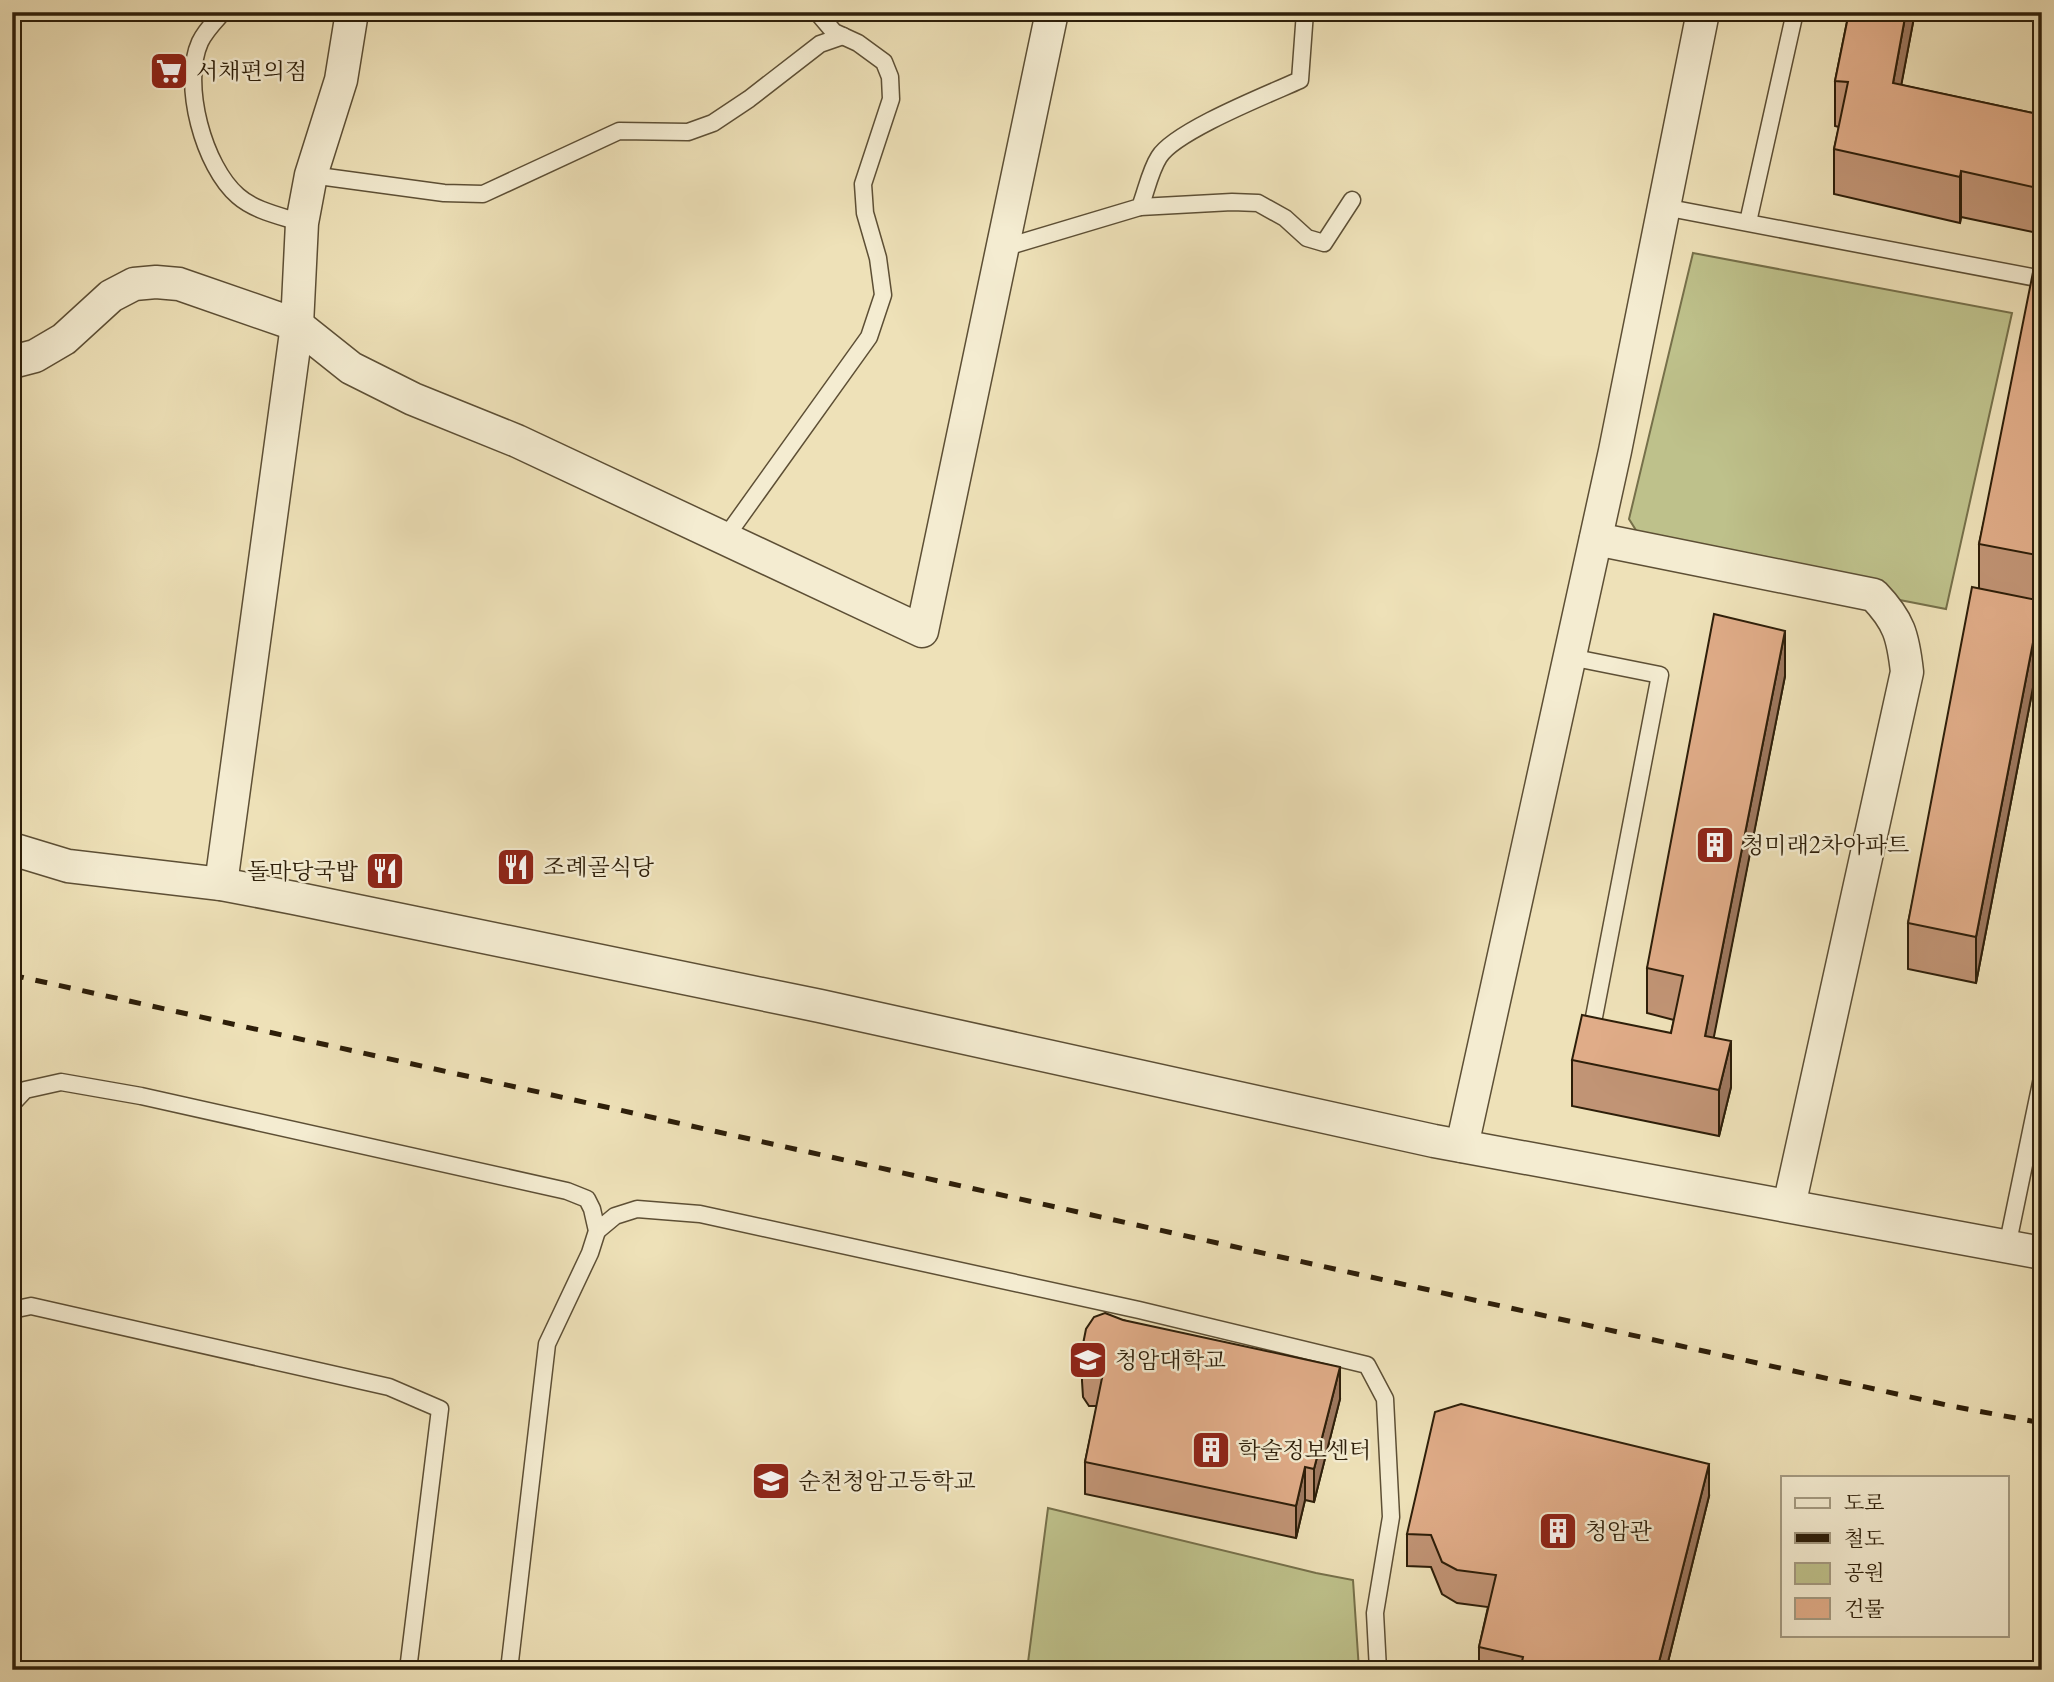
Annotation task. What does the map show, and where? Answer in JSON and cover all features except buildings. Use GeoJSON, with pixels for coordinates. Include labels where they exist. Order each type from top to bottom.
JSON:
{"type":"FeatureCollection","features":[{"type":"Feature","properties":{"kind":"street"},"geometry":{"type":"LineString","coordinates":[[221,884],[297,325],[302,223],[312,176],[341,80],[352,12]]}},
{"type":"Feature","properties":{"kind":"street"},"geometry":{"type":"LineString","coordinates":[[12,362],[35,356],[64,339],[111,296],[134,284],[179,284],[297,325],[351,368],[413,399],[517,440],[922,631],[1052,12]]}},
{"type":"Feature","properties":{"kind":"street"},"geometry":{"type":"LineString","coordinates":[[1462,1146],[1570,657],[1703,12]]}},
{"type":"Feature","properties":{"kind":"street"},"geometry":{"type":"LineString","coordinates":[[1595,539],[1874,595],[1890,611],[1900,632],[1907,672],[1789,1206]]}},
{"type":"Feature","properties":{"kind":"street"},"geometry":{"type":"LineString","coordinates":[[12,849],[68,866],[221,884],[820,1006],[1462,1146],[2042,1253]]}},
{"type":"Feature","properties":{"kind":"lane"},"geometry":{"type":"LineString","coordinates":[[223,12],[200,40],[194,58],[192,82],[194,104],[214,164],[227,185],[239,197],[254,206],[302,223]]}},
{"type":"Feature","properties":{"kind":"lane"},"geometry":{"type":"LineString","coordinates":[[725,538],[869,337],[883,295],[878,258],[865,213],[863,184],[891,99],[890,77],[884,62],[858,43],[834,32],[817,12]]}},
{"type":"Feature","properties":{"kind":"lane"},"geometry":{"type":"LineString","coordinates":[[1140,207],[1158,158],[1170,144],[1221,116],[1300,80],[1305,12]]}},
{"type":"Feature","properties":{"kind":"lane"},"geometry":{"type":"LineString","coordinates":[[1748,222],[1795,12]]}},
{"type":"Feature","properties":{"kind":"lane"},"geometry":{"type":"LineString","coordinates":[[312,176],[444,193],[482,194],[619,131],[688,132],[713,123],[820,44],[843,36]]}},
{"type":"Feature","properties":{"kind":"lane"},"geometry":{"type":"LineString","coordinates":[[1003,248],[1140,207],[1232,202],[1258,203],[1285,218],[1307,238],[1324,243],[1352,200]]}},
{"type":"Feature","properties":{"kind":"lane"},"geometry":{"type":"LineString","coordinates":[[1664,206],[2042,279]]}},
{"type":"Feature","properties":{"kind":"lane"},"geometry":{"type":"LineString","coordinates":[[1570,657],[1660,675],[1594,1017]]}},
{"type":"Feature","properties":{"kind":"lane"},"geometry":{"type":"LineString","coordinates":[[2007,1247],[2042,1078]]}},
{"type":"Feature","properties":{"kind":"lane"},"geometry":{"type":"LineString","coordinates":[[12,1104],[25,1090],[61,1082],[141,1096],[566,1191],[587,1199],[597,1231],[590,1253],[547,1344],[509,1670]]}},
{"type":"Feature","properties":{"kind":"lane"},"geometry":{"type":"LineString","coordinates":[[597,1231],[615,1216],[637,1209],[700,1214],[1139,1310],[1367,1365],[1385,1399],[1391,1517],[1375,1613],[1378,1670]]}},
{"type":"Feature","properties":{"kind":"lane"},"geometry":{"type":"LineString","coordinates":[[12,1310],[32,1306],[389,1387],[440,1409],[408,1670]]}},
{"type":"Feature","properties":{"kind":"green space"},"geometry":{"type":"Polygon","coordinates":[[[1693,253],[2012,313],[1946,609],[1649,551],[1629,519],[1693,253]]]}},
{"type":"Feature","properties":{"kind":"green space"},"geometry":{"type":"Polygon","coordinates":[[[1048,1508],[1353,1580],[1359,1670],[1027,1670],[1048,1508]]]}},
{"type":"Feature","properties":{"kind":"railway"},"geometry":{"type":"LineString","coordinates":[[12,975],[1951,1406],[2042,1423]]}},
{"type":"Feature","properties":{"kind":"place","name":"서채편의점"},"geometry":{"type":"Point","coordinates":[169,71]}},
{"type":"Feature","properties":{"kind":"place","name":"청미래2차아파트"},"geometry":{"type":"Point","coordinates":[1715,845]}},
{"type":"Feature","properties":{"kind":"place","name":"조례골식당"},"geometry":{"type":"Point","coordinates":[516,867]}},
{"type":"Feature","properties":{"kind":"place","name":"돌마당국밥"},"geometry":{"type":"Point","coordinates":[385,871]}},
{"type":"Feature","properties":{"kind":"place","name":"청암대학교"},"geometry":{"type":"Point","coordinates":[1088,1360]}},
{"type":"Feature","properties":{"kind":"place","name":"학술정보센터"},"geometry":{"type":"Point","coordinates":[1211,1450]}},
{"type":"Feature","properties":{"kind":"place","name":"순천청암고등학교"},"geometry":{"type":"Point","coordinates":[771,1481]}},
{"type":"Feature","properties":{"kind":"place","name":"청암관"},"geometry":{"type":"Point","coordinates":[1558,1531]}}]}
